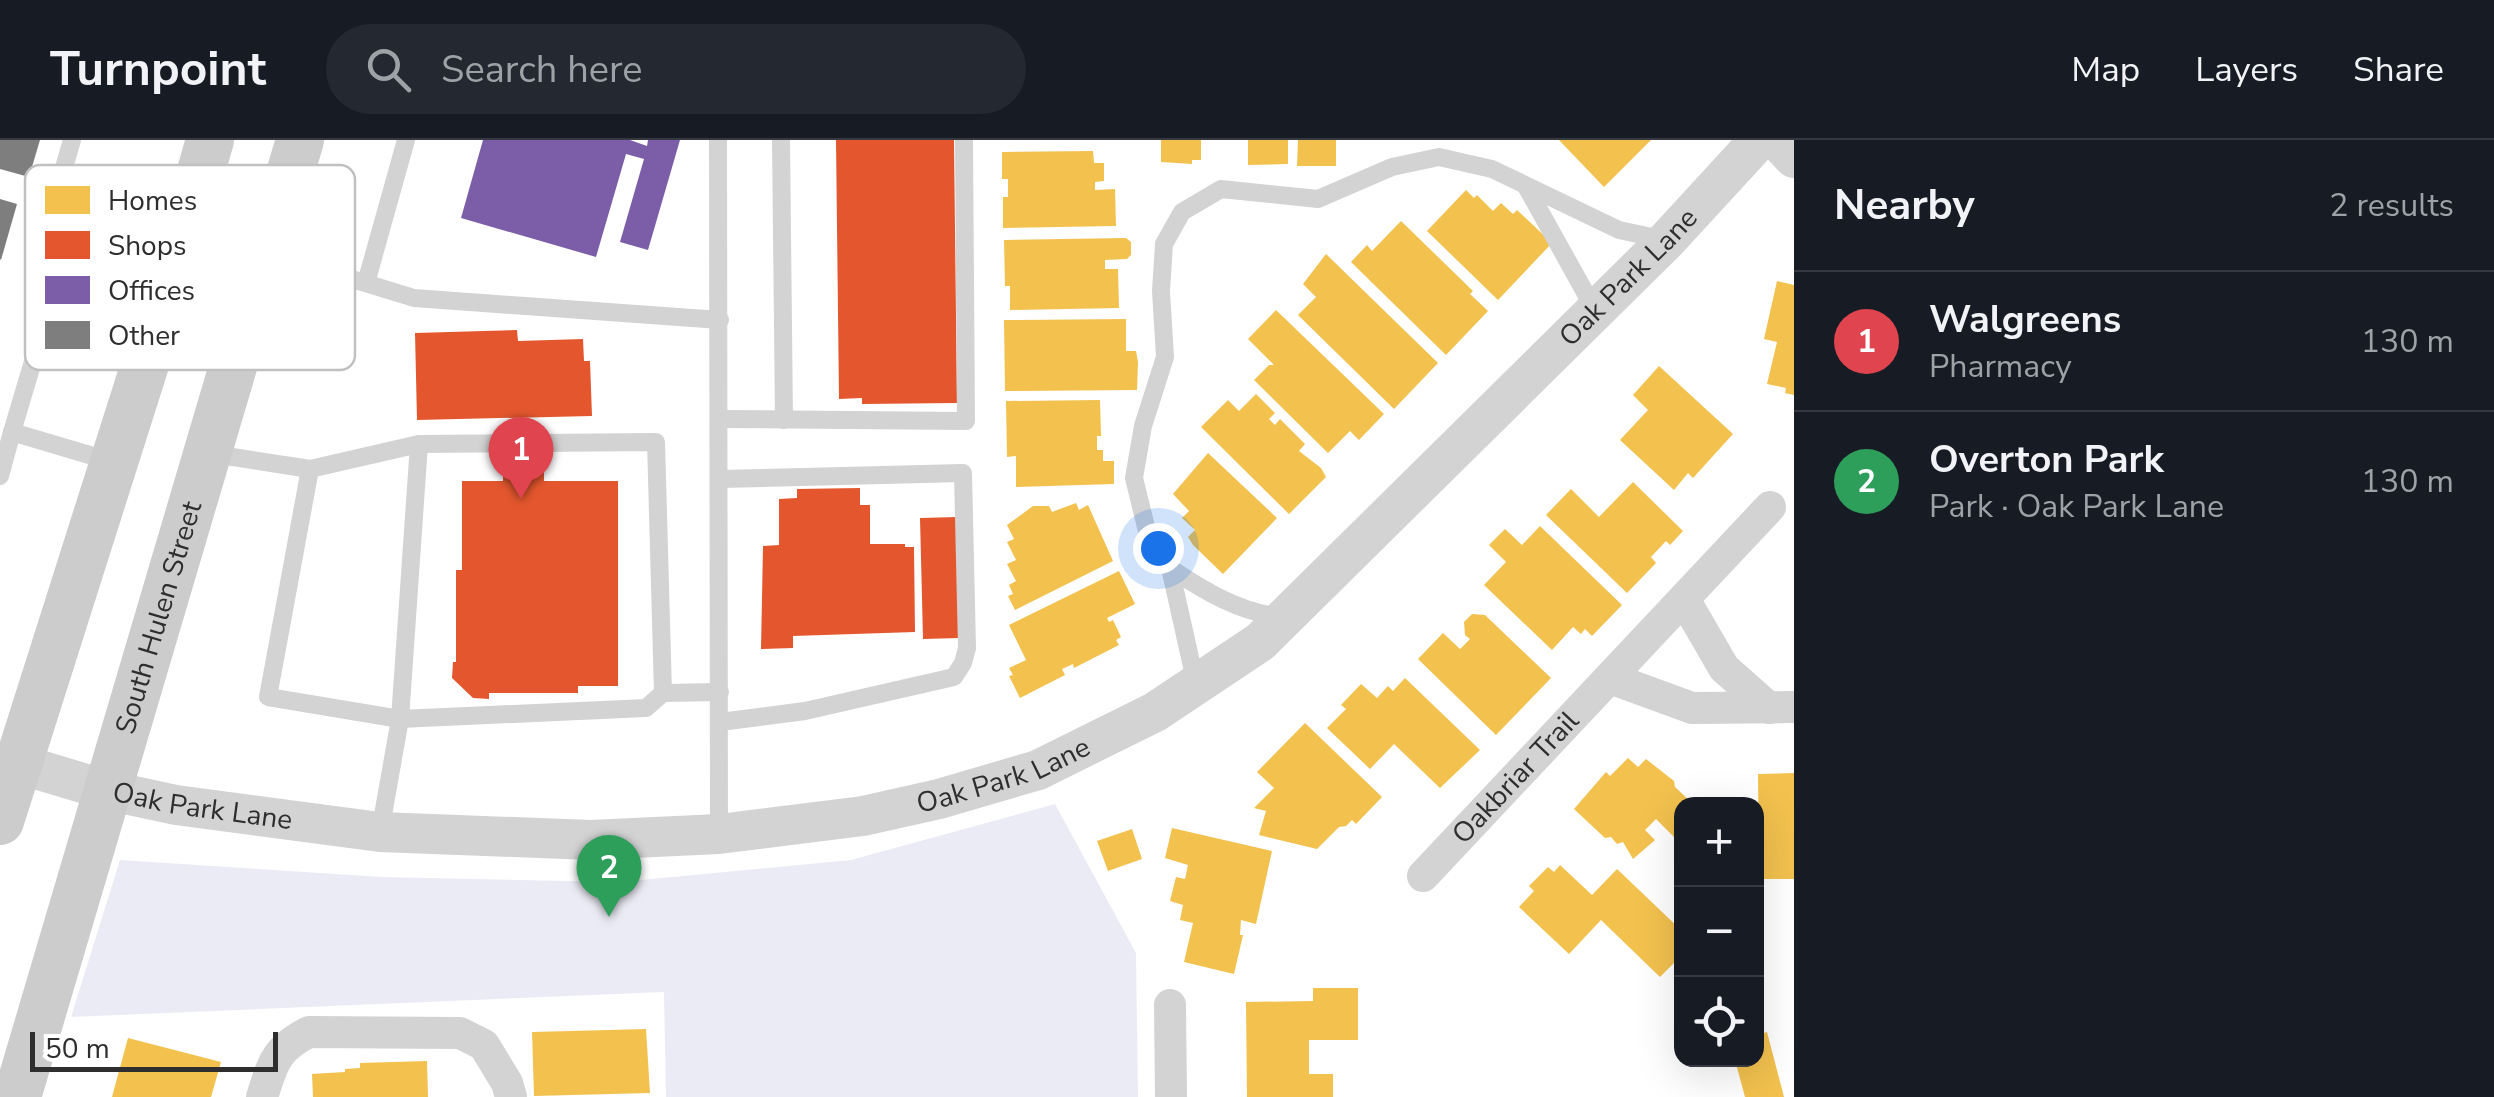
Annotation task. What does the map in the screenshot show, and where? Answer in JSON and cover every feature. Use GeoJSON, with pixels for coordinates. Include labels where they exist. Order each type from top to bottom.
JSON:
{"type":"FeatureCollection","features":[{"type":"Feature","properties":{"kind":"main road"},"geometry":{"type":"LineString","coordinates":[[203,165],[210,140]]}},
{"type":"Feature","properties":{"kind":"main road","name":"South Hulen Street"},"geometry":{"type":"LineString","coordinates":[[293,165],[300,140]]}},
{"type":"Feature","properties":{"kind":"main road"},"geometry":{"type":"LineString","coordinates":[[0,822],[5,754],[114,462],[141,370]]}},
{"type":"Feature","properties":{"kind":"main road","name":"South Hulen Street"},"geometry":{"type":"LineString","coordinates":[[17,1097],[232,370]]}},
{"type":"Feature","properties":{"kind":"street","name":"Oak Park Lane"},"geometry":{"type":"LineString","coordinates":[[5,754],[106,790],[176,804],[380,832],[591,840],[719,834],[864,816],[939,800],[1038,770],[1155,712],[1260,642],[1666,240],[1759,140]]}},
{"type":"Feature","properties":{"kind":"street"},"geometry":{"type":"LineString","coordinates":[[1777,140],[1794,158]]}},
{"type":"Feature","properties":{"kind":"street","name":"Oakbriar Trail"},"geometry":{"type":"LineString","coordinates":[[1423,876],[1770,506]]}},
{"type":"Feature","properties":{"kind":"street"},"geometry":{"type":"LineString","coordinates":[[1684,599],[1724,668],[1781,707]]}},
{"type":"Feature","properties":{"kind":"street"},"geometry":{"type":"LineString","coordinates":[[1610,678],[1692,708],[1781,707]]}},
{"type":"Feature","properties":{"kind":"street"},"geometry":{"type":"LineString","coordinates":[[1170,1005],[1171,1097]]}},
{"type":"Feature","properties":{"kind":"street"},"geometry":{"type":"LineString","coordinates":[[262,1097],[275,1058],[289,1042],[309,1032],[460,1033],[484,1045],[511,1097]]}},
{"type":"Feature","properties":{"kind":"lane"},"geometry":{"type":"LineString","coordinates":[[65,165],[72,140]]}},
{"type":"Feature","properties":{"kind":"lane"},"geometry":{"type":"LineString","coordinates":[[366,283],[406,140]]}},
{"type":"Feature","properties":{"kind":"lane"},"geometry":{"type":"LineString","coordinates":[[718,140],[719,834]]}},
{"type":"Feature","properties":{"kind":"lane"},"geometry":{"type":"LineString","coordinates":[[781,140],[784,420]]}},
{"type":"Feature","properties":{"kind":"lane"},"geometry":{"type":"LineString","coordinates":[[720,419],[966,420],[964,140]]}},
{"type":"Feature","properties":{"kind":"lane"},"geometry":{"type":"LineString","coordinates":[[1192,687],[1193,671],[1170,568],[1148,535],[1134,478],[1143,426],[1165,357],[1161,291],[1164,244],[1182,212],[1221,189],[1318,198],[1392,167],[1440,158],[1492,168],[1620,230],[1666,240]]}},
{"type":"Feature","properties":{"kind":"lane"},"geometry":{"type":"LineString","coordinates":[[1526,187],[1592,313]]}},
{"type":"Feature","properties":{"kind":"lane"},"geometry":{"type":"LineString","coordinates":[[1557,240],[1582,212]]}},
{"type":"Feature","properties":{"kind":"lane"},"geometry":{"type":"LineString","coordinates":[[355,280],[414,298],[720,320]]}},
{"type":"Feature","properties":{"kind":"lane"},"geometry":{"type":"LineString","coordinates":[[0,476],[30,370]]}},
{"type":"Feature","properties":{"kind":"lane"},"geometry":{"type":"LineString","coordinates":[[12,432],[114,462]]}},
{"type":"Feature","properties":{"kind":"lane"},"geometry":{"type":"LineString","coordinates":[[207,452],[310,469],[419,444],[656,442],[662,693]]}},
{"type":"Feature","properties":{"kind":"lane"},"geometry":{"type":"LineString","coordinates":[[380,832],[400,719],[419,444]]}},
{"type":"Feature","properties":{"kind":"lane"},"geometry":{"type":"LineString","coordinates":[[310,469],[268,697],[400,719],[646,708],[662,693],[720,692]]}},
{"type":"Feature","properties":{"kind":"lane"},"geometry":{"type":"LineString","coordinates":[[720,479],[963,473],[967,648],[964,664],[954,677],[806,711],[720,722]]}},
{"type":"Feature","properties":{"kind":"lane"},"geometry":{"type":"LineString","coordinates":[[1170,568],[1203,590],[1258,614],[1286,617]]}},
{"type":"Feature","properties":{"kind":"shaded area"},"geometry":{"type":"Polygon","coordinates":[[[1055,804],[1136,953],[1138,1097],[666,1097],[664,992],[71,1017],[120,860],[382,877],[620,882],[851,860],[1055,804]]]}},
{"type":"Feature","properties":{"kind":"building: Homes"},"geometry":{"type":"Polygon","coordinates":[[[1161,140],[1201,140],[1201,160],[1192,160],[1192,164],[1161,162],[1161,140]]]}},
{"type":"Feature","properties":{"kind":"building: Homes"},"geometry":{"type":"Polygon","coordinates":[[[1248,140],[1288,140],[1288,164],[1248,165],[1248,140]]]}},
{"type":"Feature","properties":{"kind":"building: Homes"},"geometry":{"type":"Polygon","coordinates":[[[1298,140],[1336,140],[1336,166],[1297,166],[1298,140]]]}},
{"type":"Feature","properties":{"kind":"building: Homes"},"geometry":{"type":"Polygon","coordinates":[[[1559,140],[1651,140],[1604,187],[1559,140]]]}},
{"type":"Feature","properties":{"kind":"building: Homes"},"geometry":{"type":"Polygon","coordinates":[[[1093,151],[1094,163],[1104,163],[1104,181],[1095,182],[1095,190],[1115,189],[1116,226],[1003,228],[1003,197],[1008,197],[1008,179],[1002,179],[1002,152],[1093,151]]]}},
{"type":"Feature","properties":{"kind":"building: Homes"},"geometry":{"type":"Polygon","coordinates":[[[1466,190],[1493,211],[1501,203],[1513,214],[1517,210],[1552,243],[1498,300],[1427,231],[1466,190]]]}},
{"type":"Feature","properties":{"kind":"building: Homes"},"geometry":{"type":"Polygon","coordinates":[[[1401,221],[1473,291],[1470,294],[1488,311],[1446,355],[1351,262],[1367,245],[1372,251],[1401,221]]]}},
{"type":"Feature","properties":{"kind":"building: Homes"},"geometry":{"type":"Polygon","coordinates":[[[1126,238],[1131,242],[1131,255],[1127,259],[1105,260],[1105,269],[1118,269],[1119,308],[1010,310],[1004,240],[1126,238]]]}},
{"type":"Feature","properties":{"kind":"building: Homes"},"geometry":{"type":"Polygon","coordinates":[[[1326,254],[1438,363],[1394,409],[1298,315],[1316,297],[1303,284],[1326,254]]]}},
{"type":"Feature","properties":{"kind":"building: Homes"},"geometry":{"type":"Polygon","coordinates":[[[1777,281],[1794,285],[1794,395],[1785,393],[1786,388],[1767,384],[1777,342],[1764,339],[1777,281]]]}},
{"type":"Feature","properties":{"kind":"building: Homes"},"geometry":{"type":"Polygon","coordinates":[[[1276,310],[1384,414],[1359,440],[1350,431],[1328,453],[1254,380],[1274,365],[1248,339],[1276,310]]]}},
{"type":"Feature","properties":{"kind":"building: Homes"},"geometry":{"type":"Polygon","coordinates":[[[1126,319],[1126,351],[1136,351],[1138,362],[1137,390],[1005,391],[1004,320],[1126,319]]]}},
{"type":"Feature","properties":{"kind":"building: Homes"},"geometry":{"type":"Polygon","coordinates":[[[1659,366],[1733,434],[1693,478],[1688,473],[1674,490],[1620,440],[1648,410],[1633,395],[1659,366]]]}},
{"type":"Feature","properties":{"kind":"building: Homes"},"geometry":{"type":"Polygon","coordinates":[[[1256,394],[1275,413],[1269,419],[1275,425],[1280,419],[1305,444],[1299,451],[1321,468],[1326,477],[1289,514],[1201,427],[1228,400],[1239,411],[1256,394]]]}},
{"type":"Feature","properties":{"kind":"building: Homes"},"geometry":{"type":"Polygon","coordinates":[[[1100,400],[1101,436],[1097,436],[1097,450],[1103,450],[1103,461],[1114,461],[1114,484],[1016,487],[1016,456],[1007,457],[1006,401],[1100,400]]]}},
{"type":"Feature","properties":{"kind":"building: Homes"},"geometry":{"type":"Polygon","coordinates":[[[1208,453],[1277,518],[1223,574],[1188,537],[1195,530],[1182,518],[1189,511],[1173,494],[1208,453]]]}},
{"type":"Feature","properties":{"kind":"building: Homes"},"geometry":{"type":"Polygon","coordinates":[[[1633,482],[1683,531],[1651,557],[1656,563],[1627,593],[1546,515],[1571,489],[1599,517],[1633,482]]]}},
{"type":"Feature","properties":{"kind":"building: Homes"},"geometry":{"type":"Polygon","coordinates":[[[1076,503],[1079,510],[1088,505],[1113,561],[1015,610],[1008,596],[1013,594],[1009,585],[1016,581],[1007,564],[1016,560],[1007,542],[1014,539],[1007,525],[1033,506],[1049,506],[1052,512],[1076,503]]]}},
{"type":"Feature","properties":{"kind":"building: Homes"},"geometry":{"type":"Polygon","coordinates":[[[1540,526],[1622,605],[1592,636],[1585,629],[1581,634],[1573,627],[1552,650],[1484,585],[1506,562],[1489,545],[1505,529],[1522,545],[1540,526]]]}},
{"type":"Feature","properties":{"kind":"building: Homes"},"geometry":{"type":"Polygon","coordinates":[[[1119,571],[1135,604],[1107,618],[1109,622],[1113,620],[1121,637],[1116,640],[1119,645],[1074,668],[1073,664],[1062,669],[1065,675],[1020,698],[1009,668],[1026,660],[1009,625],[1119,571]]]}},
{"type":"Feature","properties":{"kind":"building: Homes"},"geometry":{"type":"Polygon","coordinates":[[[1472,614],[1485,615],[1551,678],[1496,735],[1418,659],[1443,633],[1460,649],[1470,639],[1465,635],[1464,622],[1472,614]]]}},
{"type":"Feature","properties":{"kind":"building: Homes"},"geometry":{"type":"Polygon","coordinates":[[[1405,678],[1480,750],[1440,788],[1394,744],[1370,769],[1327,728],[1346,709],[1341,705],[1361,684],[1377,698],[1388,686],[1393,691],[1405,678]]]}},
{"type":"Feature","properties":{"kind":"building: Homes"},"geometry":{"type":"Polygon","coordinates":[[[1305,723],[1382,797],[1356,824],[1352,820],[1339,827],[1317,849],[1259,835],[1266,811],[1254,808],[1274,788],[1257,772],[1305,723]]]}},
{"type":"Feature","properties":{"kind":"building: Homes"},"geometry":{"type":"Polygon","coordinates":[[[1628,758],[1638,767],[1646,759],[1674,781],[1686,797],[1674,797],[1674,837],[1656,819],[1645,830],[1655,840],[1633,859],[1623,842],[1617,844],[1611,837],[1605,838],[1574,809],[1606,772],[1610,776],[1628,758]]]}},
{"type":"Feature","properties":{"kind":"building: Homes"},"geometry":{"type":"Polygon","coordinates":[[[1794,773],[1794,879],[1764,879],[1764,797],[1758,797],[1758,774],[1794,773]]]}},
{"type":"Feature","properties":{"kind":"building: Homes"},"geometry":{"type":"Polygon","coordinates":[[[1172,828],[1272,851],[1256,924],[1241,920],[1243,935],[1234,974],[1184,962],[1193,923],[1180,920],[1183,905],[1170,901],[1176,877],[1185,879],[1188,865],[1165,858],[1172,828]]]}},
{"type":"Feature","properties":{"kind":"building: Homes"},"geometry":{"type":"Polygon","coordinates":[[[1132,829],[1142,859],[1108,871],[1097,841],[1132,829]]]}},
{"type":"Feature","properties":{"kind":"building: Homes"},"geometry":{"type":"Polygon","coordinates":[[[1560,865],[1592,895],[1617,869],[1674,923],[1674,963],[1660,977],[1601,920],[1569,954],[1519,907],[1534,891],[1529,886],[1548,867],[1554,872],[1560,865]]]}},
{"type":"Feature","properties":{"kind":"building: Homes"},"geometry":{"type":"Polygon","coordinates":[[[1313,988],[1358,988],[1358,1040],[1309,1040],[1309,1074],[1333,1074],[1333,1097],[1247,1097],[1246,1002],[1313,1001],[1313,988]]]}},
{"type":"Feature","properties":{"kind":"building: Homes"},"geometry":{"type":"Polygon","coordinates":[[[646,1029],[650,1093],[534,1096],[532,1032],[646,1029]]]}},
{"type":"Feature","properties":{"kind":"building: Homes"},"geometry":{"type":"Polygon","coordinates":[[[1767,1032],[1784,1097],[1745,1097],[1737,1067],[1764,1067],[1767,1032]]]}},
{"type":"Feature","properties":{"kind":"building: Homes"},"geometry":{"type":"Polygon","coordinates":[[[128,1038],[221,1062],[211,1097],[112,1097],[128,1038]]]}},
{"type":"Feature","properties":{"kind":"building: Homes"},"geometry":{"type":"Polygon","coordinates":[[[427,1061],[428,1097],[313,1097],[312,1074],[345,1072],[360,1068],[360,1063],[427,1061]]]}},
{"type":"Feature","properties":{"kind":"building: Shops"},"geometry":{"type":"Polygon","coordinates":[[[836,140],[954,140],[957,403],[862,404],[862,398],[839,399],[836,140]]]}},
{"type":"Feature","properties":{"kind":"building: Shops"},"geometry":{"type":"Polygon","coordinates":[[[517,330],[518,341],[583,339],[584,361],[590,361],[592,416],[417,420],[415,333],[517,330]]]}},
{"type":"Feature","properties":{"kind":"building: Shops"},"geometry":{"type":"Polygon","coordinates":[[[544,450],[544,481],[618,481],[618,686],[578,686],[578,693],[489,693],[489,699],[473,698],[452,678],[456,662],[456,570],[462,570],[462,481],[503,481],[503,451],[544,450]]]}},
{"type":"Feature","properties":{"kind":"building: Shops"},"geometry":{"type":"Polygon","coordinates":[[[860,488],[860,505],[870,505],[870,544],[914,547],[915,632],[793,636],[793,648],[761,649],[763,546],[779,545],[779,499],[797,498],[797,489],[860,488]]]}},
{"type":"Feature","properties":{"kind":"building: Shops"},"geometry":{"type":"Polygon","coordinates":[[[957,517],[960,638],[923,639],[920,518],[957,517]]]}},
{"type":"Feature","properties":{"kind":"building: Offices"},"geometry":{"type":"Polygon","coordinates":[[[483,140],[630,140],[647,146],[648,140],[680,140],[648,250],[620,242],[644,159],[626,154],[596,257],[461,218],[483,140]]]}},
{"type":"Feature","properties":{"kind":"building: Other"},"geometry":{"type":"Polygon","coordinates":[[[0,140],[40,140],[33,165],[25,165],[25,176],[0,169],[0,140]]]}},
{"type":"Feature","properties":{"kind":"building: Other"},"geometry":{"type":"Polygon","coordinates":[[[0,199],[17,204],[1,260],[0,259],[0,199]]]}},
{"type":"Feature","properties":{"kind":"place","name":"Walgreens"},"geometry":{"type":"Point","coordinates":[521,499]}},
{"type":"Feature","properties":{"kind":"place","name":"Overton Park"},"geometry":{"type":"Point","coordinates":[609,917]}}]}
